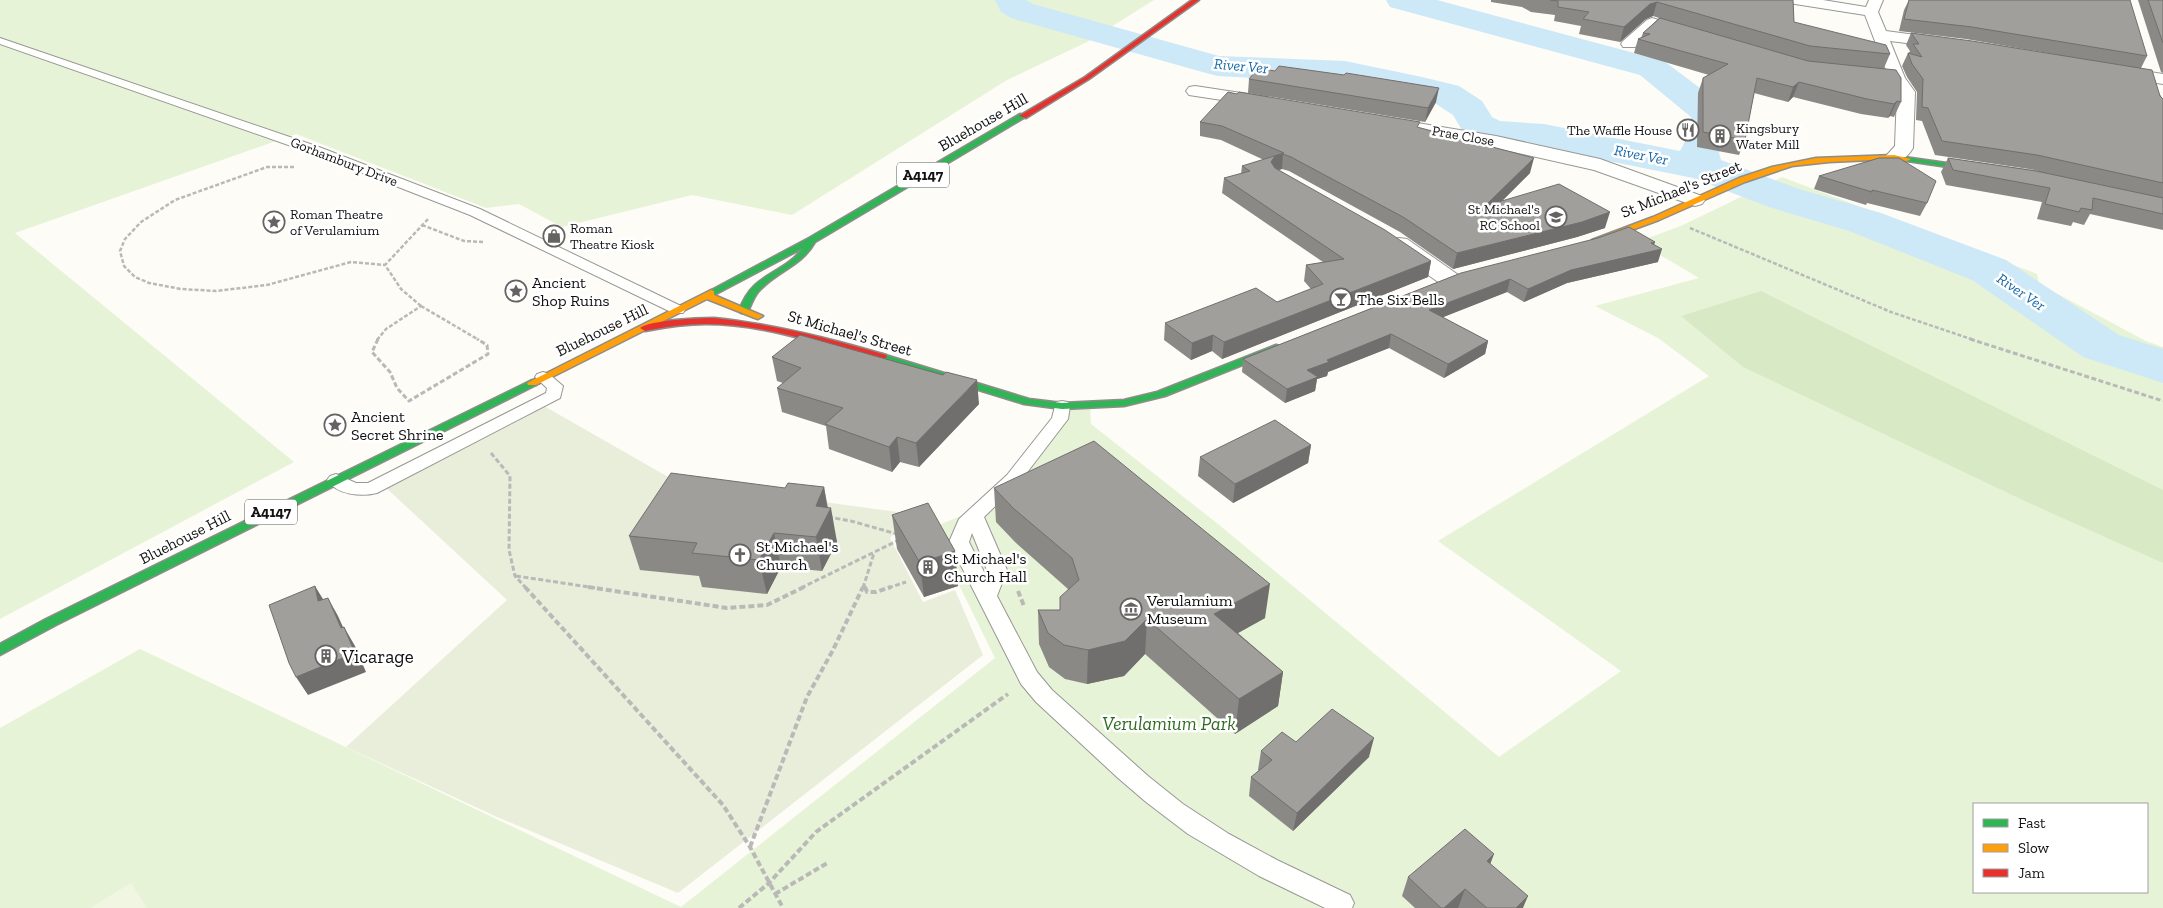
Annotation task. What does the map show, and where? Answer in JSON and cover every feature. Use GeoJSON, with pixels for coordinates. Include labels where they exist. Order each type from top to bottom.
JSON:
{"type":"FeatureCollection","features":[{"type":"Feature","properties":{"kind":"main road","name":"Bluehouse Hill"},"geometry":{"type":"LineString","coordinates":[[0,650],[51,622],[645,328],[812,240],[1037,109],[1139,43],[1196,0]]}},
{"type":"Feature","properties":{"kind":"main road","name":"St Michael's Street"},"geometry":{"type":"LineString","coordinates":[[1586,244],[1662,216],[1695,200],[1771,170],[1793,164],[1894,156],[1991,171]]}},
{"type":"Feature","properties":{"kind":"main road"},"geometry":{"type":"LineString","coordinates":[[744,311],[746,301],[757,285],[804,253],[812,240]]}},
{"type":"Feature","properties":{"kind":"main road"},"geometry":{"type":"LineString","coordinates":[[707,295],[765,319],[772,328]]}},
{"type":"Feature","properties":{"kind":"main road"},"geometry":{"type":"LineString","coordinates":[[645,328],[672,323],[712,321],[772,328]]}},
{"type":"Feature","properties":{"kind":"main road","name":"St Michael's Street"},"geometry":{"type":"LineString","coordinates":[[772,328],[860,350],[1028,402],[1062,406],[1124,404],[1161,394],[1283,345]]}},
{"type":"Feature","properties":{"kind":"street"},"geometry":{"type":"LineString","coordinates":[[1795,0],[1873,6],[1897,78],[1906,92],[1904,148],[1894,156]]}},
{"type":"Feature","properties":{"kind":"street"},"geometry":{"type":"LineString","coordinates":[[1629,44],[1652,23],[1708,40]]}},
{"type":"Feature","properties":{"kind":"street"},"geometry":{"type":"LineString","coordinates":[[1882,35],[1966,46]]}},
{"type":"Feature","properties":{"kind":"street"},"geometry":{"type":"LineString","coordinates":[[2147,60],[2158,83]]}},
{"type":"Feature","properties":{"kind":"street"},"geometry":{"type":"LineString","coordinates":[[2105,70],[2158,83]]}},
{"type":"Feature","properties":{"kind":"street"},"geometry":{"type":"LineString","coordinates":[[1879,76],[1897,78]]}},
{"type":"Feature","properties":{"kind":"street"},"geometry":{"type":"LineString","coordinates":[[1195,91],[1274,104]]}},
{"type":"Feature","properties":{"kind":"street","name":"Prae Close"},"geometry":{"type":"LineString","coordinates":[[1372,120],[1564,156],[1600,165],[1695,200]]}},
{"type":"Feature","properties":{"kind":"street"},"geometry":{"type":"LineString","coordinates":[[1384,234],[1446,280]]}},
{"type":"Feature","properties":{"kind":"lane","name":"Gorhambury Drive"},"geometry":{"type":"LineString","coordinates":[[0,41],[315,150],[475,212],[678,310]]}},
{"type":"Feature","properties":{"kind":"lane"},"geometry":{"type":"LineString","coordinates":[[336,480],[353,489],[371,489],[554,395],[555,386],[543,377]]}},
{"type":"Feature","properties":{"kind":"lane"},"geometry":{"type":"LineString","coordinates":[[1062,406],[1060,419],[1014,479],[970,519],[959,542],[1029,678],[1044,696],[1154,796],[1208,833],[1293,881],[1341,903]]}},
{"type":"Feature","properties":{"kind":"path"},"geometry":{"type":"LineString","coordinates":[[295,167],[267,167],[175,200],[163,207],[132,229],[119,247],[119,254],[125,267],[132,276],[146,282],[170,287],[209,291],[235,290],[259,286],[350,262],[385,265]]}},
{"type":"Feature","properties":{"kind":"path"},"geometry":{"type":"LineString","coordinates":[[385,265],[422,225]]}},
{"type":"Feature","properties":{"kind":"path"},"geometry":{"type":"LineString","coordinates":[[1688,226],[1891,312],[1993,347],[2163,401]]}},
{"type":"Feature","properties":{"kind":"path"},"geometry":{"type":"LineString","coordinates":[[385,265],[401,289],[421,306],[487,346],[488,354],[409,401],[397,388],[390,372],[372,352],[375,340],[390,325],[421,306]]}},
{"type":"Feature","properties":{"kind":"path"},"geometry":{"type":"LineString","coordinates":[[476,436],[510,476],[509,550],[515,576],[723,805],[750,847],[783,908]]}},
{"type":"Feature","properties":{"kind":"path"},"geometry":{"type":"LineString","coordinates":[[515,576],[727,608],[767,605],[906,536],[851,521],[822,516]]}},
{"type":"Feature","properties":{"kind":"path"},"geometry":{"type":"LineString","coordinates":[[750,847],[807,697],[833,650],[864,585],[874,552]]}},
{"type":"Feature","properties":{"kind":"path"},"geometry":{"type":"LineString","coordinates":[[864,585],[867,592],[876,592],[906,582]]}},
{"type":"Feature","properties":{"kind":"path"},"geometry":{"type":"LineString","coordinates":[[739,908],[769,884],[816,832],[1014,690]]}},
{"type":"Feature","properties":{"kind":"path"},"geometry":{"type":"LineString","coordinates":[[775,894],[829,862]]}},
{"type":"Feature","properties":{"kind":"green space"},"geometry":{"type":"Polygon","coordinates":[[[0,0],[1154,0],[1087,42],[1007,80],[792,215],[692,195],[562,227],[519,204],[486,208],[296,134],[15,233],[294,462],[0,619],[0,0]]]}},
{"type":"Feature","properties":{"kind":"green space","name":"Verulamium Park"},"geometry":{"type":"Polygon","coordinates":[[[1782,177],[2037,274],[2039,284],[2146,341],[2163,347],[2163,908],[0,908],[0,728],[140,649],[681,907],[995,658],[931,528],[961,516],[1035,450],[1064,407],[1090,407],[1091,424],[1218,524],[1499,757],[1621,671],[1438,541],[1709,376],[1658,338],[1595,306],[1699,278],[1638,242],[1683,225],[1782,177]]]}},
{"type":"Feature","properties":{"kind":"green space"},"geometry":{"type":"Polygon","coordinates":[[[1761,291],[2163,490],[2163,563],[2029,503],[1743,367],[1681,316],[1761,291]]]}},
{"type":"Feature","properties":{"kind":"green space"},"geometry":{"type":"Polygon","coordinates":[[[544,406],[677,482],[912,514],[890,538],[923,602],[955,590],[983,655],[678,893],[497,817],[346,747],[507,600],[383,485],[544,406]]]}},
{"type":"Feature","properties":{"kind":"green space"},"geometry":{"type":"Polygon","coordinates":[[[131,883],[147,908],[90,908],[131,883]]]}},
{"type":"Feature","properties":{"kind":"building"},"geometry":{"type":"Polygon","coordinates":[[[1550,0],[1793,0],[1794,22],[1886,45],[1890,54],[1810,46],[1657,2],[1650,4],[1624,27],[1583,19],[1589,12],[1558,7],[1558,1],[1550,0]]]}},
{"type":"Feature","properties":{"kind":"building"},"geometry":{"type":"Polygon","coordinates":[[[1909,0],[2130,0],[2147,56],[1972,27],[1904,19],[1909,0]]]}},
{"type":"Feature","properties":{"kind":"building"},"geometry":{"type":"Polygon","coordinates":[[[2148,0],[2163,0],[2163,43],[2148,0]]]}},
{"type":"Feature","properties":{"kind":"building"},"geometry":{"type":"Polygon","coordinates":[[[1660,18],[1808,61],[1896,70],[1901,78],[1901,102],[1897,101],[1894,104],[1799,82],[1793,87],[1757,78],[1745,140],[1703,132],[1703,78],[1728,64],[1638,39],[1650,34],[1643,33],[1660,18]]]}},
{"type":"Feature","properties":{"kind":"building"},"geometry":{"type":"Polygon","coordinates":[[[1911,33],[2152,70],[2160,96],[2163,99],[2163,183],[2037,155],[1942,141],[1928,108],[1922,107],[1923,79],[1912,64],[1908,53],[1922,57],[1913,44],[1919,44],[1911,33]]]}},
{"type":"Feature","properties":{"kind":"building"},"geometry":{"type":"Polygon","coordinates":[[[1279,66],[1344,75],[1346,73],[1439,88],[1428,108],[1249,79],[1258,68],[1275,71],[1279,66]]]}},
{"type":"Feature","properties":{"kind":"building"},"geometry":{"type":"Polygon","coordinates":[[[1228,92],[1237,94],[1239,92],[1420,122],[1417,127],[1534,158],[1485,206],[1559,184],[1610,212],[1582,222],[1457,253],[1403,217],[1291,157],[1283,154],[1275,156],[1271,162],[1275,168],[1385,230],[1431,261],[1224,342],[1213,335],[1192,343],[1165,323],[1256,288],[1277,302],[1323,284],[1306,265],[1344,259],[1224,178],[1250,171],[1242,166],[1284,153],[1222,126],[1200,122],[1228,92]]]}},
{"type":"Feature","properties":{"kind":"building"},"geometry":{"type":"Polygon","coordinates":[[[1879,158],[1899,158],[1936,181],[1927,203],[1872,190],[1872,192],[1819,176],[1879,158]]]}},
{"type":"Feature","properties":{"kind":"building"},"geometry":{"type":"Polygon","coordinates":[[[1948,158],[2036,171],[2163,198],[2163,214],[2093,198],[2092,210],[2081,208],[2079,212],[2045,204],[2050,188],[1953,170],[1948,158]]]}},
{"type":"Feature","properties":{"kind":"building"},"geometry":{"type":"Polygon","coordinates":[[[1629,227],[1655,242],[1651,243],[1662,249],[1571,270],[1528,289],[1510,279],[1429,310],[1488,341],[1448,364],[1391,334],[1307,370],[1318,377],[1287,389],[1243,359],[1461,273],[1598,238],[1629,227]]]}},
{"type":"Feature","properties":{"kind":"building"},"geometry":{"type":"Polygon","coordinates":[[[800,335],[943,375],[946,372],[977,380],[916,443],[897,437],[889,447],[825,424],[843,408],[777,388],[801,368],[772,357],[800,335]]]}},
{"type":"Feature","properties":{"kind":"building"},"geometry":{"type":"Polygon","coordinates":[[[1275,420],[1311,445],[1235,484],[1200,457],[1275,420]]]}},
{"type":"Feature","properties":{"kind":"building","name":"Verulamium Museum"},"geometry":{"type":"Polygon","coordinates":[[[1094,441],[1270,584],[1214,614],[1283,672],[1239,699],[1147,619],[1125,641],[1088,650],[1064,645],[1048,633],[1038,610],[1060,610],[1060,597],[1079,580],[1072,558],[1013,508],[994,488],[1094,441]]]}},
{"type":"Feature","properties":{"kind":"building"},"geometry":{"type":"Polygon","coordinates":[[[671,473],[785,488],[788,483],[824,487],[816,506],[831,508],[816,537],[774,533],[759,560],[692,553],[697,543],[629,536],[671,473]]]}},
{"type":"Feature","properties":{"kind":"building"},"geometry":{"type":"Polygon","coordinates":[[[928,503],[955,551],[920,563],[892,515],[928,503]]]}},
{"type":"Feature","properties":{"kind":"building","name":"Vicarage"},"geometry":{"type":"Polygon","coordinates":[[[315,586],[318,601],[328,598],[341,628],[344,627],[355,653],[296,677],[289,663],[269,605],[315,586]]]}},
{"type":"Feature","properties":{"kind":"building"},"geometry":{"type":"Polygon","coordinates":[[[1332,709],[1374,738],[1297,813],[1251,777],[1272,760],[1261,751],[1282,732],[1296,742],[1332,709]]]}},
{"type":"Feature","properties":{"kind":"building"},"geometry":{"type":"Polygon","coordinates":[[[1465,829],[1494,854],[1487,861],[1528,896],[1516,908],[1487,908],[1465,889],[1444,908],[1441,908],[1408,877],[1465,829]]]}},
{"type":"Feature","properties":{"kind":"waterway","name":"River Ver"},"geometry":{"type":"LineString","coordinates":[[1010,0],[1012,5],[1022,11],[1218,66],[1345,72],[1422,88],[1446,94],[1469,109],[1477,124],[1492,132],[1544,136],[1703,167]]}},
{"type":"Feature","properties":{"kind":"waterway","name":"River Ver"},"geometry":{"type":"LineString","coordinates":[[1401,0],[1652,68],[1711,114],[1709,128]]}},
{"type":"Feature","properties":{"kind":"waterway","name":"River Ver"},"geometry":{"type":"LineString","coordinates":[[1703,167],[1699,153],[1705,138]]}},
{"type":"Feature","properties":{"kind":"waterway","name":"River Ver"},"geometry":{"type":"LineString","coordinates":[[1703,167],[1784,198],[1865,222],[1989,270],[2101,346],[2163,367]]}},
{"type":"Feature","properties":{"kind":"traffic: fast"},"geometry":{"type":"LineString","coordinates":[[711,293],[812,240],[1023,116]]}},
{"type":"Feature","properties":{"kind":"traffic: fast"},"geometry":{"type":"LineString","coordinates":[[1907,159],[1982,170]]}},
{"type":"Feature","properties":{"kind":"traffic: fast"},"geometry":{"type":"LineString","coordinates":[[744,311],[753,291],[796,260],[804,253],[812,240]]}},
{"type":"Feature","properties":{"kind":"traffic: fast"},"geometry":{"type":"LineString","coordinates":[[882,357],[1028,402],[1062,406],[1124,403],[1161,394],[1276,348]]}},
{"type":"Feature","properties":{"kind":"traffic: fast"},"geometry":{"type":"LineString","coordinates":[[0,650],[51,622],[532,383]]}},
{"type":"Feature","properties":{"kind":"traffic: slow"},"geometry":{"type":"LineString","coordinates":[[1596,240],[1656,219],[1742,180],[1791,164],[1816,160],[1894,157],[1907,159]]}},
{"type":"Feature","properties":{"kind":"traffic: slow"},"geometry":{"type":"LineString","coordinates":[[532,383],[711,293]]}},
{"type":"Feature","properties":{"kind":"traffic: slow"},"geometry":{"type":"LineString","coordinates":[[707,295],[758,316]]}},
{"type":"Feature","properties":{"kind":"traffic: jam"},"geometry":{"type":"LineString","coordinates":[[1023,116],[1087,78],[1196,0]]}},
{"type":"Feature","properties":{"kind":"traffic: jam"},"geometry":{"type":"LineString","coordinates":[[645,328],[697,321],[735,323],[799,334],[882,357]]}},
{"type":"Feature","properties":{"kind":"place","name":"The Waffle House"},"geometry":{"type":"Point","coordinates":[1688,130]}},
{"type":"Feature","properties":{"kind":"place","name":"Kingsbury Water Mill"},"geometry":{"type":"Point","coordinates":[1720,136]}},
{"type":"Feature","properties":{"kind":"place","name":"St Michael's RC School"},"geometry":{"type":"Point","coordinates":[1556,217]}},
{"type":"Feature","properties":{"kind":"place","name":"Roman Theatre of Verulamium"},"geometry":{"type":"Point","coordinates":[274,222]}},
{"type":"Feature","properties":{"kind":"place","name":"Roman Theatre Kiosk"},"geometry":{"type":"Point","coordinates":[554,236]}},
{"type":"Feature","properties":{"kind":"place","name":"Ancient Shop Ruins"},"geometry":{"type":"Point","coordinates":[516,291]}},
{"type":"Feature","properties":{"kind":"place","name":"The Six Bells"},"geometry":{"type":"Point","coordinates":[1341,299]}},
{"type":"Feature","properties":{"kind":"place","name":"Ancient Secret Shrine"},"geometry":{"type":"Point","coordinates":[335,425]}},
{"type":"Feature","properties":{"kind":"place","name":"St Michael's Church"},"geometry":{"type":"Point","coordinates":[740,555]}},
{"type":"Feature","properties":{"kind":"place","name":"St Michael's Church Hall"},"geometry":{"type":"Point","coordinates":[928,567]}},
{"type":"Feature","properties":{"kind":"place","name":"Verulamium Museum"},"geometry":{"type":"Point","coordinates":[1131,609]}},
{"type":"Feature","properties":{"kind":"place","name":"Vicarage"},"geometry":{"type":"Point","coordinates":[326,656]}}]}
